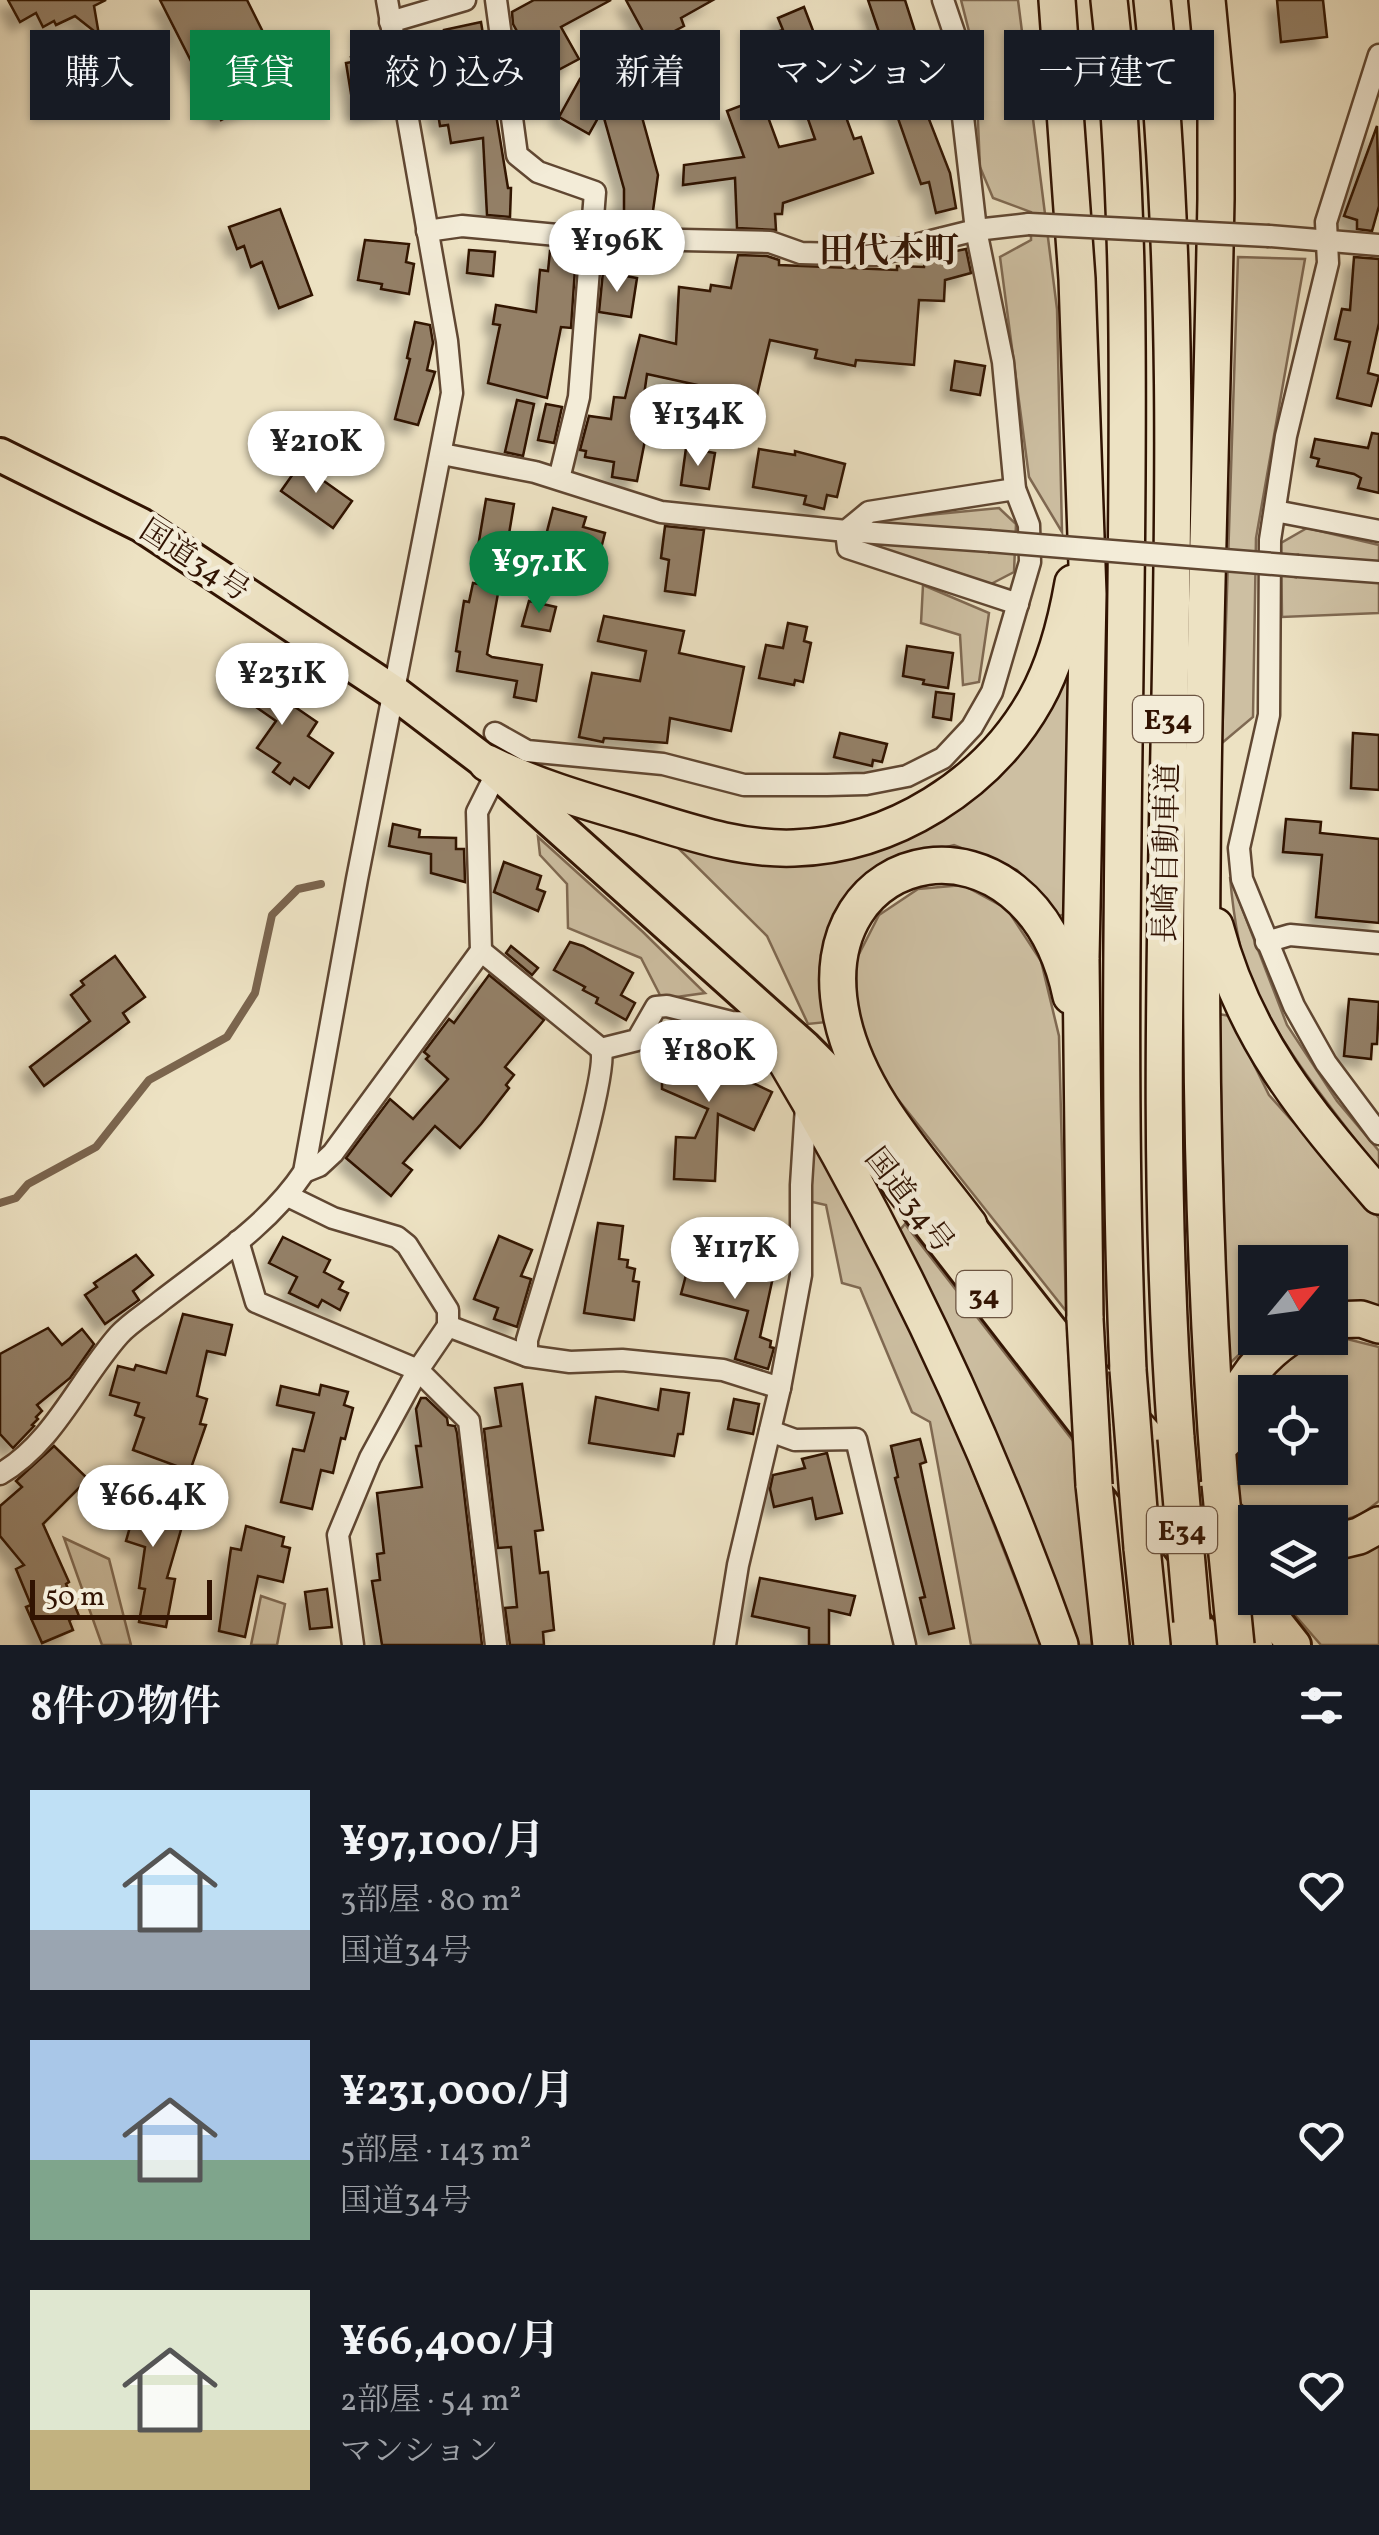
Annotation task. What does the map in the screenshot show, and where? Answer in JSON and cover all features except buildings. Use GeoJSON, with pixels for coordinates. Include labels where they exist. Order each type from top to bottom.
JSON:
{"type":"FeatureCollection","features":[{"type":"Feature","properties":{"kind":"highway"},"geometry":{"type":"LineString","coordinates":[[1056,0],[1078,279],[1088,613],[1073,1331],[1111,1645]]}},
{"type":"Feature","properties":{"kind":"highway","name":"長崎自動車道"},"geometry":{"type":"LineString","coordinates":[[1110,0],[1122,149],[1128,334],[1121,1144],[1128,1370],[1152,1645]]}},
{"type":"Feature","properties":{"kind":"highway","name":"長崎自動車道"},"geometry":{"type":"LineString","coordinates":[[1152,0],[1164,129],[1171,333],[1162,1135],[1176,1438],[1194,1633]]}},
{"type":"Feature","properties":{"kind":"highway"},"geometry":{"type":"LineString","coordinates":[[1207,0],[1216,95],[1216,199],[1204,856],[1205,1258],[1220,1484],[1236,1645]]}},
{"type":"Feature","properties":{"kind":"highway","name":"国道34号"},"geometry":{"type":"LineString","coordinates":[[0,455],[141,525],[493,756],[700,954],[853,1093],[969,1225],[1073,1331],[1238,1570]]}},
{"type":"Feature","properties":{"kind":"highway"},"geometry":{"type":"LineString","coordinates":[[493,756],[527,783],[558,794],[748,846],[793,848],[833,844],[904,821],[968,780],[996,753],[1036,698],[1065,625],[1074,575],[1083,470]]}},
{"type":"Feature","properties":{"kind":"highway"},"geometry":{"type":"LineString","coordinates":[[1204,856],[1223,958],[1257,1035],[1306,1111],[1379,1196]]}},
{"type":"Feature","properties":{"kind":"highway"},"geometry":{"type":"LineString","coordinates":[[969,1225],[882,1108],[851,1047],[843,1020],[838,965],[854,917],[868,897],[908,871],[930,865],[978,870],[1000,878],[1021,895],[1039,917],[1066,972],[1074,1009],[1080,1091]]}},
{"type":"Feature","properties":{"kind":"highway","name":"国道34号"},"geometry":{"type":"LineString","coordinates":[[700,954],[902,1188],[1256,1645]]}},
{"type":"Feature","properties":{"kind":"highway"},"geometry":{"type":"LineString","coordinates":[[764,1027],[879,1224],[936,1338],[985,1451],[1060,1645]]}},
{"type":"Feature","properties":{"kind":"highway"},"geometry":{"type":"LineString","coordinates":[[1348,1320],[1379,1325]]}},
{"type":"Feature","properties":{"kind":"highway"},"geometry":{"type":"LineString","coordinates":[[1073,1331],[1201,1496],[1238,1526]]}},
{"type":"Feature","properties":{"kind":"highway"},"geometry":{"type":"LineString","coordinates":[[1220,1484],[1227,1424],[1239,1389],[1268,1355]]}},
{"type":"Feature","properties":{"kind":"highway"},"geometry":{"type":"LineString","coordinates":[[1348,1539],[1379,1525]]}},
{"type":"Feature","properties":{"kind":"highway","name":"国道34号"},"geometry":{"type":"LineString","coordinates":[[1271,1615],[1294,1645]]}},
{"type":"Feature","properties":{"kind":"street"},"geometry":{"type":"LineString","coordinates":[[0,1474],[12,1468],[63,1414],[120,1333],[238,1241],[288,1196],[304,1172],[452,393],[447,341],[386,0]]}},
{"type":"Feature","properties":{"kind":"street"},"geometry":{"type":"LineString","coordinates":[[390,22],[466,0]]}},
{"type":"Feature","properties":{"kind":"street"},"geometry":{"type":"LineString","coordinates":[[496,0],[518,156],[538,172],[595,192],[579,397],[559,479]]}},
{"type":"Feature","properties":{"kind":"street"},"geometry":{"type":"LineString","coordinates":[[304,1172],[319,1166],[332,1153],[481,951],[477,812],[493,756],[527,751],[663,764],[744,784],[866,784],[907,776],[943,758],[972,726],[992,692],[1030,562],[1029,525],[1015,489],[1003,362],[976,230],[963,117],[964,62],[943,0]]}},
{"type":"Feature","properties":{"kind":"street"},"geometry":{"type":"LineString","coordinates":[[1379,55],[1326,222],[1328,263],[1286,436],[1270,540],[1269,714],[1239,848],[1242,879],[1294,1006],[1326,1063],[1379,1134]]}},
{"type":"Feature","properties":{"kind":"street"},"geometry":{"type":"LineString","coordinates":[[427,231],[462,226],[589,238],[770,242],[802,252],[875,255],[976,230],[1030,224],[1379,245]]}},
{"type":"Feature","properties":{"kind":"street"},"geometry":{"type":"LineString","coordinates":[[442,454],[559,479],[662,512],[846,531],[1379,572]]}},
{"type":"Feature","properties":{"kind":"street"},"geometry":{"type":"LineString","coordinates":[[846,531],[868,512],[1015,489]]}},
{"type":"Feature","properties":{"kind":"street"},"geometry":{"type":"LineString","coordinates":[[1275,510],[1379,531]]}},
{"type":"Feature","properties":{"kind":"street"},"geometry":{"type":"LineString","coordinates":[[846,531],[848,548],[1018,604]]}},
{"type":"Feature","properties":{"kind":"street"},"geometry":{"type":"LineString","coordinates":[[1266,942],[1290,935],[1379,943]]}},
{"type":"Feature","properties":{"kind":"street"},"geometry":{"type":"LineString","coordinates":[[481,951],[601,1048],[604,1057],[527,1340],[527,1356]]}},
{"type":"Feature","properties":{"kind":"street"},"geometry":{"type":"LineString","coordinates":[[601,1048],[637,1040],[656,1006],[764,1027]]}},
{"type":"Feature","properties":{"kind":"street"},"geometry":{"type":"LineString","coordinates":[[725,1645],[738,1565],[802,1275],[806,1094]]}},
{"type":"Feature","properties":{"kind":"street"},"geometry":{"type":"LineString","coordinates":[[288,1196],[334,1218],[397,1237],[407,1245],[448,1310],[448,1326],[418,1370],[370,1458],[338,1536],[353,1645]]}},
{"type":"Feature","properties":{"kind":"street"},"geometry":{"type":"LineString","coordinates":[[238,1241],[256,1302],[418,1370],[469,1421],[496,1645]]}},
{"type":"Feature","properties":{"kind":"street"},"geometry":{"type":"LineString","coordinates":[[448,1326],[527,1356],[722,1370],[780,1388]]}},
{"type":"Feature","properties":{"kind":"street"},"geometry":{"type":"LineString","coordinates":[[770,1431],[794,1440],[856,1439],[905,1645]]}},
{"type":"Feature","properties":{"kind":"shaded area"},"geometry":{"type":"Polygon","coordinates":[[[961,0],[1018,0],[1022,30],[1004,30],[1004,120],[1033,120],[1057,309],[1062,532],[1029,477],[1000,257],[1031,240],[1031,212],[993,198],[980,167],[978,120],[984,120],[984,30],[969,30],[961,0]]]}},
{"type":"Feature","properties":{"kind":"shaded area"},"geometry":{"type":"Polygon","coordinates":[[[1238,257],[1305,259],[1256,538],[1253,717],[1222,743],[1238,257]]]}},
{"type":"Feature","properties":{"kind":"shaded area"},"geometry":{"type":"Polygon","coordinates":[[[999,508],[1016,524],[1014,572],[989,585],[867,543],[876,520],[999,508]]]}},
{"type":"Feature","properties":{"kind":"shaded area"},"geometry":{"type":"Polygon","coordinates":[[[1307,528],[1379,545],[1379,613],[1282,617],[1281,543],[1307,528]]]}},
{"type":"Feature","properties":{"kind":"shaded area"},"geometry":{"type":"Polygon","coordinates":[[[923,585],[989,613],[979,682],[963,685],[960,635],[921,623],[923,585]]]}},
{"type":"Feature","properties":{"kind":"shaded area"},"geometry":{"type":"Polygon","coordinates":[[[1070,672],[1069,913],[1059,916],[1017,870],[954,845],[887,863],[840,905],[821,955],[827,1022],[808,1024],[767,936],[677,847],[798,862],[886,846],[1060,675],[1070,672]]]}},
{"type":"Feature","properties":{"kind":"shaded area"},"geometry":{"type":"Polygon","coordinates":[[[538,837],[705,993],[662,999],[641,958],[568,928],[567,884],[540,855],[538,837]]]}},
{"type":"Feature","properties":{"kind":"shaded area"},"geometry":{"type":"Polygon","coordinates":[[[1230,877],[1287,1025],[1337,1101],[1379,1151],[1379,1170],[1310,1080],[1252,983],[1243,958],[1230,877]]]}},
{"type":"Feature","properties":{"kind":"shaded area"},"geometry":{"type":"Polygon","coordinates":[[[963,885],[1007,909],[1041,961],[1059,1036],[1066,1311],[877,1073],[857,1015],[856,960],[879,915],[918,889],[963,885]]]}},
{"type":"Feature","properties":{"kind":"shaded area"},"geometry":{"type":"Polygon","coordinates":[[[1219,1014],[1230,1016],[1269,1095],[1379,1218],[1379,1307],[1348,1304],[1348,1245],[1238,1245],[1239,1355],[1228,1365],[1219,1014]]]}},
{"type":"Feature","properties":{"kind":"shaded area"},"geometry":{"type":"Polygon","coordinates":[[[810,1140],[835,1162],[952,1418],[1041,1645],[971,1645],[930,1422],[912,1412],[860,1288],[842,1283],[826,1205],[808,1201],[810,1140]]]}},
{"type":"Feature","properties":{"kind":"shaded area"},"geometry":{"type":"Polygon","coordinates":[[[905,1224],[1077,1446],[1092,1645],[1074,1645],[1005,1455],[899,1231],[905,1224]]]}},
{"type":"Feature","properties":{"kind":"shaded area"},"geometry":{"type":"Polygon","coordinates":[[[1348,1339],[1379,1347],[1379,1501],[1362,1514],[1348,1519],[1348,1505],[1238,1506],[1234,1448],[1238,1438],[1238,1485],[1348,1485],[1348,1375],[1272,1375],[1295,1355],[1348,1355],[1348,1339]]]}},
{"type":"Feature","properties":{"kind":"shaded area"},"geometry":{"type":"Polygon","coordinates":[[[64,1538],[109,1559],[131,1645],[102,1645],[64,1538]]]}},
{"type":"Feature","properties":{"kind":"shaded area"},"geometry":{"type":"Polygon","coordinates":[[[1379,1544],[1379,1645],[1321,1645],[1295,1615],[1348,1615],[1348,1554],[1369,1551],[1379,1544]]]}},
{"type":"Feature","properties":{"kind":"shaded area"},"geometry":{"type":"Polygon","coordinates":[[[261,1596],[285,1604],[277,1645],[251,1645],[261,1596]]]}},
{"type":"Feature","properties":{"kind":"waterway"},"geometry":{"type":"LineString","coordinates":[[0,1203],[16,1198],[28,1184],[96,1147],[149,1080],[227,1037],[255,993],[272,915],[298,889],[321,884]]}},
{"type":"Feature","properties":{"kind":"district","name":"田代本町"},"geometry":{"type":"Point","coordinates":[889,250]}}]}
